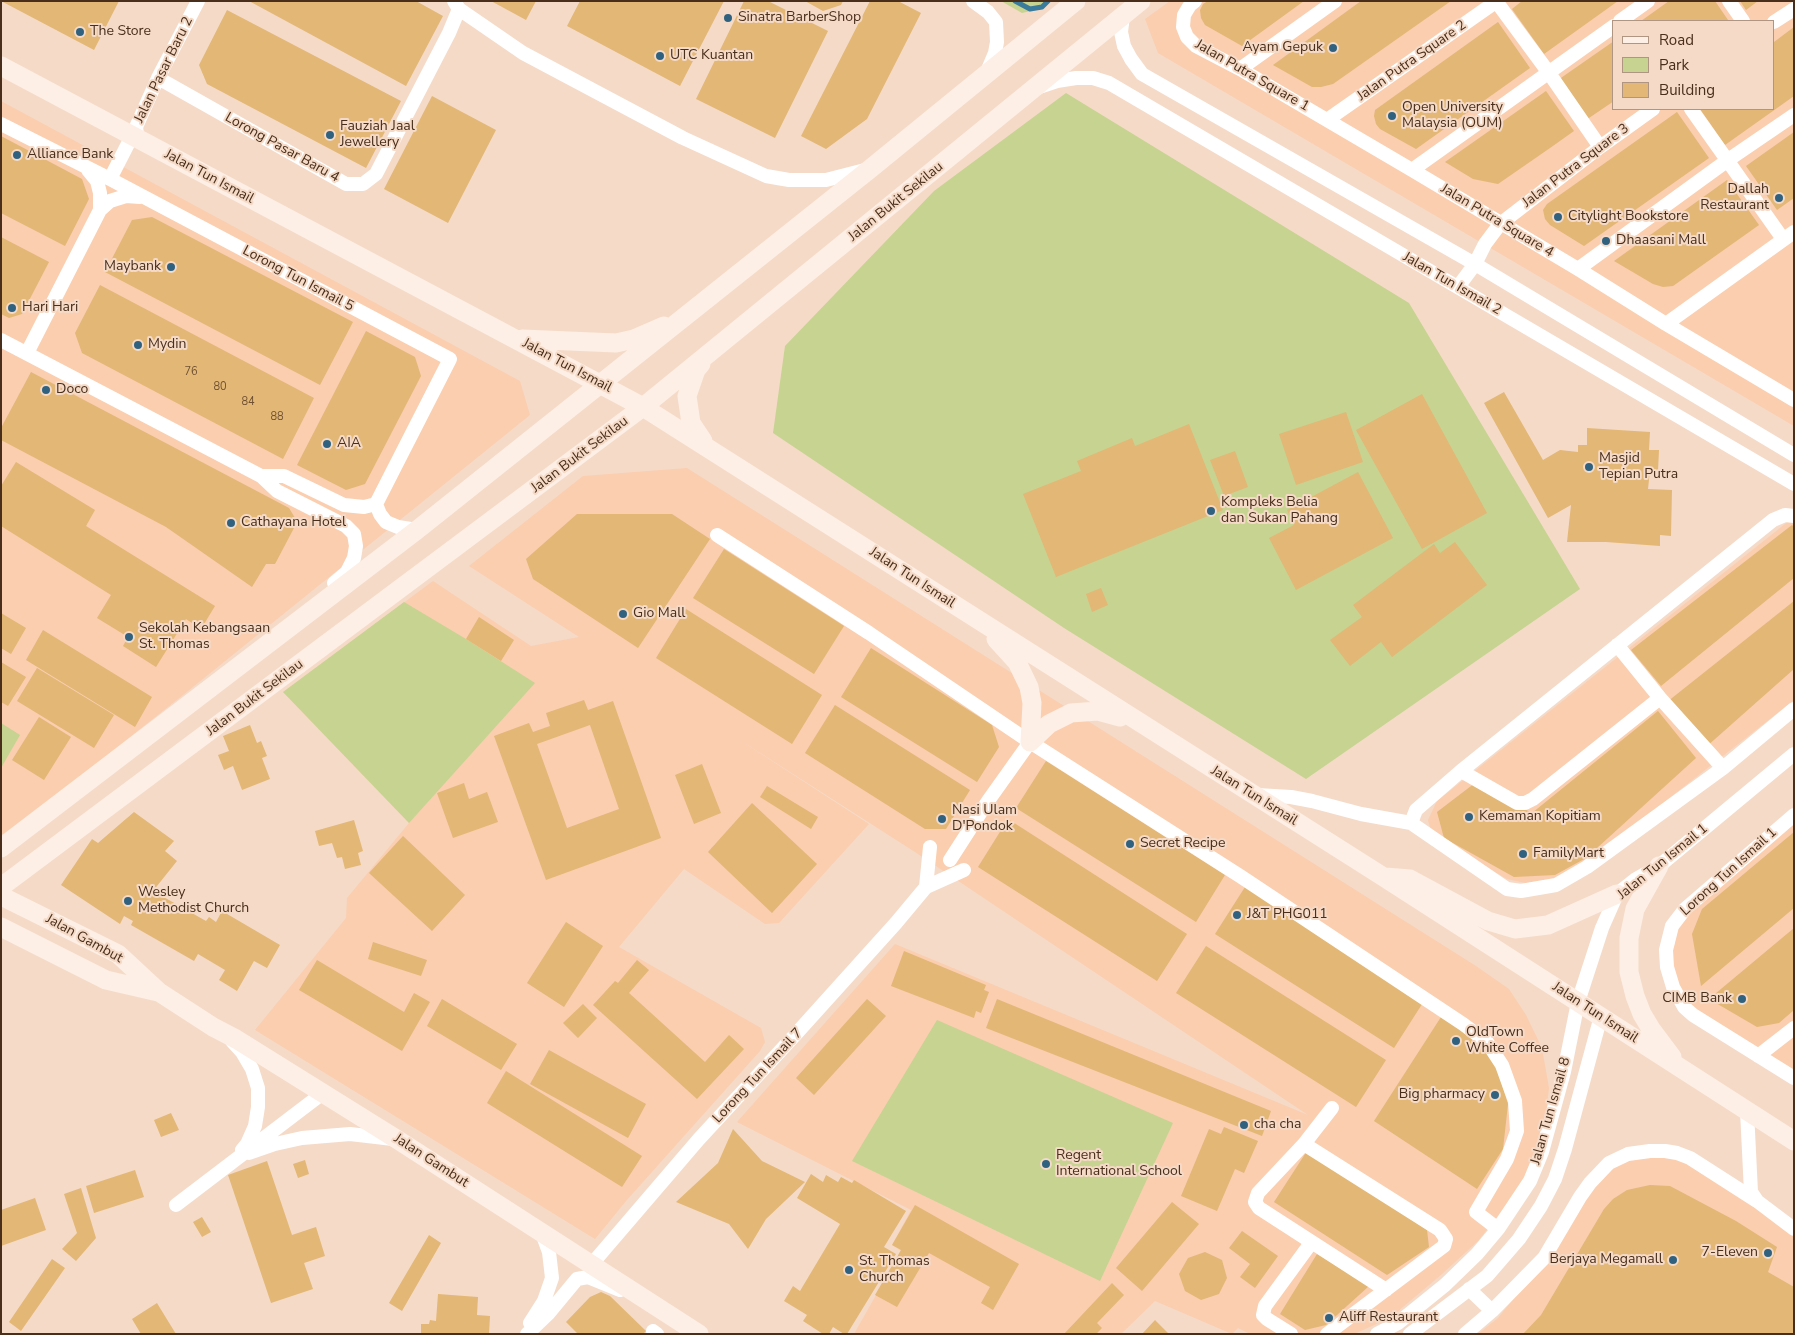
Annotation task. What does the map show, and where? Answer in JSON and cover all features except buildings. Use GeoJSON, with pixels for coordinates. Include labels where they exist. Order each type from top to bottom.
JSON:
{"type":"FeatureCollection","features":[{"type":"Feature","properties":{"kind":"street","name":"Jalan Pasar Baru 2"},"geometry":{"type":"LineString","coordinates":[[136,138],[136,126],[158,78],[198,1]]}},
{"type":"Feature","properties":{"kind":"street"},"geometry":{"type":"LineString","coordinates":[[973,1],[988,12],[996,22],[998,32],[995,53],[986,75]]}},
{"type":"Feature","properties":{"kind":"street"},"geometry":{"type":"LineString","coordinates":[[1,848],[417,530],[870,169],[1076,1]]}},
{"type":"Feature","properties":{"kind":"street","name":"Jalan Bukit Sekilau"},"geometry":{"type":"LineString","coordinates":[[1,887],[644,407],[1141,1]]}},
{"type":"Feature","properties":{"kind":"street","name":"Jalan Putra Square 1"},"geometry":{"type":"LineString","coordinates":[[1195,1],[1184,15],[1183,27],[1187,37],[1196,46],[1240,69],[1327,120]]}},
{"type":"Feature","properties":{"kind":"street"},"geometry":{"type":"LineString","coordinates":[[1240,69],[1335,1]]}},
{"type":"Feature","properties":{"kind":"street"},"geometry":{"type":"LineString","coordinates":[[1497,1],[1600,147]]}},
{"type":"Feature","properties":{"kind":"street","name":"Jalan Putra Square 2"},"geometry":{"type":"LineString","coordinates":[[1327,120],[1497,1]]}},
{"type":"Feature","properties":{"kind":"street"},"geometry":{"type":"LineString","coordinates":[[1621,20],[1648,1]]}},
{"type":"Feature","properties":{"kind":"street"},"geometry":{"type":"LineString","coordinates":[[1729,1],[1741,20]]}},
{"type":"Feature","properties":{"kind":"street","name":"Lorong Pasar Baru 4"},"geometry":{"type":"LineString","coordinates":[[158,78],[346,184],[363,184],[376,174],[449,34],[456,5]]}},
{"type":"Feature","properties":{"kind":"street"},"geometry":{"type":"LineString","coordinates":[[456,5],[523,53],[683,138],[766,176],[789,180],[826,180],[870,169]]}},
{"type":"Feature","properties":{"kind":"street"},"geometry":{"type":"LineString","coordinates":[[1775,21],[1794,9]]}},
{"type":"Feature","properties":{"kind":"street","name":"Jalan Tun Ismail 2"},"geometry":{"type":"LineString","coordinates":[[1123,16],[1121,32],[1124,46],[1142,74],[1475,264],[1794,455]]}},
{"type":"Feature","properties":{"kind":"street"},"geometry":{"type":"LineString","coordinates":[[1412,170],[1612,27]]}},
{"type":"Feature","properties":{"kind":"street","name":"Jalan Tun Ismail"},"geometry":{"type":"LineString","coordinates":[[1,66],[644,407],[1382,876],[1794,1141]]}},
{"type":"Feature","properties":{"kind":"street","name":"Jalan Tun Ismail 2"},"geometry":{"type":"LineString","coordinates":[[1034,89],[1057,81],[1076,78],[1093,78],[1110,83],[1794,484]]}},
{"type":"Feature","properties":{"kind":"street","name":"Jalan Putra Square 3"},"geometry":{"type":"LineString","coordinates":[[1458,287],[1500,224],[1652,110]]}},
{"type":"Feature","properties":{"kind":"street"},"geometry":{"type":"LineString","coordinates":[[1666,324],[1788,235],[1691,110]]}},
{"type":"Feature","properties":{"kind":"street"},"geometry":{"type":"LineString","coordinates":[[1578,269],[1728,160],[1794,115]]}},
{"type":"Feature","properties":{"kind":"street","name":"Jalan Putra Square 4"},"geometry":{"type":"LineString","coordinates":[[1327,120],[1794,400]]}},
{"type":"Feature","properties":{"kind":"street","name":"Lorong Tun Ismail 5"},"geometry":{"type":"LineString","coordinates":[[1,124],[110,179],[450,359],[376,504]]}},
{"type":"Feature","properties":{"kind":"street"},"geometry":{"type":"LineString","coordinates":[[110,179],[136,138]]}},
{"type":"Feature","properties":{"kind":"street"},"geometry":{"type":"LineString","coordinates":[[85,166],[97,181],[100,193],[100,210]]}},
{"type":"Feature","properties":{"kind":"street"},"geometry":{"type":"LineString","coordinates":[[27,353],[100,210],[110,201],[126,196],[144,198]]}},
{"type":"Feature","properties":{"kind":"street"},"geometry":{"type":"LineString","coordinates":[[516,339],[616,343],[634,339],[686,316]]}},
{"type":"Feature","properties":{"kind":"street"},"geometry":{"type":"LineString","coordinates":[[1,340],[261,476],[277,491],[346,526],[354,534],[356,546],[354,558],[347,572],[324,592],[316,608]]}},
{"type":"Feature","properties":{"kind":"street"},"geometry":{"type":"LineString","coordinates":[[706,445],[690,423],[687,396],[696,370],[714,350]]}},
{"type":"Feature","properties":{"kind":"street"},"geometry":{"type":"LineString","coordinates":[[261,476],[284,476],[344,505],[364,507],[376,504],[386,522],[398,527],[417,530]]}},
{"type":"Feature","properties":{"kind":"street"},"geometry":{"type":"LineString","coordinates":[[1411,823],[1416,810],[1461,771],[1617,645],[1773,520],[1785,515],[1794,516]]}},
{"type":"Feature","properties":{"kind":"street"},"geometry":{"type":"LineString","coordinates":[[717,535],[870,633],[1030,742],[1248,882],[1463,1024],[1487,1042],[1502,1065],[1515,1101],[1518,1131],[1507,1159],[1476,1212],[1498,1229]]}},
{"type":"Feature","properties":{"kind":"street"},"geometry":{"type":"LineString","coordinates":[[978,620],[1017,662],[1029,688],[1032,703],[1030,742]]}},
{"type":"Feature","properties":{"kind":"street"},"geometry":{"type":"LineString","coordinates":[[1617,645],[1660,698],[1723,768]]}},
{"type":"Feature","properties":{"kind":"street"},"geometry":{"type":"LineString","coordinates":[[1461,771],[1517,803],[1525,803],[1533,799],[1660,698]]}},
{"type":"Feature","properties":{"kind":"street"},"geometry":{"type":"LineString","coordinates":[[1253,795],[1305,800],[1362,814],[1411,823],[1507,889],[1521,891],[1556,885],[1587,867],[1723,768],[1794,710]]}},
{"type":"Feature","properties":{"kind":"street"},"geometry":{"type":"LineString","coordinates":[[950,860],[988,801],[1030,742],[1049,724],[1071,713],[1098,711],[1136,721]]}},
{"type":"Feature","properties":{"kind":"street","name":"Jalan Tun Ismail 1"},"geometry":{"type":"LineString","coordinates":[[1578,1002],[1602,928],[1617,894],[1636,879],[1658,866],[1794,754]]}},
{"type":"Feature","properties":{"kind":"street","name":"Lorong Tun Ismail 1"},"geometry":{"type":"LineString","coordinates":[[1794,815],[1684,909],[1672,926],[1666,950],[1667,967],[1673,987],[1684,1007],[1697,1018],[1794,1078]]}},
{"type":"Feature","properties":{"kind":"street"},"geometry":{"type":"LineString","coordinates":[[926,887],[930,847]]}},
{"type":"Feature","properties":{"kind":"street"},"geometry":{"type":"LineString","coordinates":[[1658,866],[1635,909],[1629,938],[1629,972],[1635,996],[1647,1022],[1668,1052],[1686,1072]]}},
{"type":"Feature","properties":{"kind":"street","name":"Lorong Tun Ismail 7"},"geometry":{"type":"LineString","coordinates":[[591,1265],[699,1139],[896,923],[926,887],[964,870]]}},
{"type":"Feature","properties":{"kind":"street"},"geometry":{"type":"LineString","coordinates":[[1382,876],[1410,879],[1474,914],[1515,929],[1548,925],[1617,894]]}},
{"type":"Feature","properties":{"kind":"street","name":"Jalan Gambut"},"geometry":{"type":"LineString","coordinates":[[1,896],[118,954],[159,992],[398,1140],[653,1304],[691,1332]]}},
{"type":"Feature","properties":{"kind":"street","name":"Jalan Gambut"},"geometry":{"type":"LineString","coordinates":[[1,927],[106,980],[159,992]]}},
{"type":"Feature","properties":{"kind":"street","name":"Jalan Tun Ismail 8"},"geometry":{"type":"LineString","coordinates":[[1377,1334],[1398,1323],[1445,1285],[1477,1254],[1498,1229],[1530,1181],[1542,1152],[1564,1072],[1578,1002]]}},
{"type":"Feature","properties":{"kind":"street","name":"Jalan Tun Ismail 8"},"geometry":{"type":"LineString","coordinates":[[1410,1334],[1487,1276],[1519,1239],[1542,1206],[1556,1179],[1601,1016]]}},
{"type":"Feature","properties":{"kind":"street"},"geometry":{"type":"LineString","coordinates":[[213,1027],[229,1038],[242,1052],[252,1069],[258,1088],[255,1126],[247,1144],[235,1159]]}},
{"type":"Feature","properties":{"kind":"street"},"geometry":{"type":"LineString","coordinates":[[1758,1056],[1794,1028]]}},
{"type":"Feature","properties":{"kind":"street"},"geometry":{"type":"LineString","coordinates":[[176,1205],[322,1093]]}},
{"type":"Feature","properties":{"kind":"street"},"geometry":{"type":"LineString","coordinates":[[1332,1108],[1304,1144],[1258,1193],[1255,1202],[1259,1208],[1311,1243],[1386,1290]]}},
{"type":"Feature","properties":{"kind":"street"},"geometry":{"type":"LineString","coordinates":[[1747,1111],[1751,1192],[1757,1201]]}},
{"type":"Feature","properties":{"kind":"street"},"geometry":{"type":"LineString","coordinates":[[235,1159],[275,1144],[302,1138],[350,1134],[398,1140]]}},
{"type":"Feature","properties":{"kind":"street"},"geometry":{"type":"LineString","coordinates":[[1304,1144],[1440,1230],[1446,1239],[1444,1246],[1328,1334]]}},
{"type":"Feature","properties":{"kind":"street"},"geometry":{"type":"LineString","coordinates":[[1465,1334],[1492,1311],[1544,1258],[1590,1183],[1609,1163],[1618,1158],[1644,1151],[1677,1152],[1690,1158],[1757,1201],[1794,1229]]}},
{"type":"Feature","properties":{"kind":"street"},"geometry":{"type":"LineString","coordinates":[[523,1334],[544,1302],[552,1278],[549,1252],[542,1233]]}},
{"type":"Feature","properties":{"kind":"street"},"geometry":{"type":"LineString","coordinates":[[1291,1334],[1267,1319],[1264,1315],[1265,1306],[1311,1243]]}},
{"type":"Feature","properties":{"kind":"street"},"geometry":{"type":"LineString","coordinates":[[527,1334],[548,1314],[577,1279],[588,1277],[653,1304]]}},
{"type":"Feature","properties":{"kind":"street"},"geometry":{"type":"LineString","coordinates":[[1469,1289],[1492,1311]]}},
{"type":"Feature","properties":{"kind":"shaded area"},"geometry":{"type":"Polygon","coordinates":[[[1170,1],[1794,1],[1794,426],[1158,53],[1145,19],[1170,1]]]}},
{"type":"Feature","properties":{"kind":"shaded area"},"geometry":{"type":"Polygon","coordinates":[[[1,101],[520,381],[530,415],[183,695],[14,829],[1,835],[1,101]]]}},
{"type":"Feature","properties":{"kind":"shaded area"},"geometry":{"type":"Polygon","coordinates":[[[687,468],[1476,966],[1509,989],[1526,1015],[1542,1048],[1549,1088],[1545,1123],[1535,1160],[1512,1198],[1478,1241],[1390,1318],[1354,1334],[1250,1334],[1238,1328],[1232,1334],[1155,1301],[1121,1334],[854,1334],[901,1251],[892,1245],[911,1210],[737,1122],[895,944],[1308,1115],[915,852],[729,733],[869,824],[779,923],[765,924],[684,869],[619,947],[761,1028],[765,1042],[760,1051],[626,1201],[595,1239],[255,1030],[346,918],[347,898],[409,823],[283,692],[433,581],[531,646],[579,637],[469,566],[583,476],[687,468]]]}},
{"type":"Feature","properties":{"kind":"shaded area"},"geometry":{"type":"Polygon","coordinates":[[[1790,520],[1794,522],[1794,700],[1583,866],[1557,878],[1526,883],[1507,879],[1440,840],[1431,831],[1428,820],[1437,801],[1790,520]]]}},
{"type":"Feature","properties":{"kind":"shaded area"},"geometry":{"type":"Polygon","coordinates":[[[1794,814],[1794,1085],[1689,1017],[1670,989],[1668,928],[1794,814]]]}},
{"type":"Feature","properties":{"kind":"shaded area","name":"Berjaya Megamall"},"geometry":{"type":"Polygon","coordinates":[[[1639,1154],[1691,1161],[1794,1236],[1794,1334],[1478,1334],[1498,1318],[1544,1261],[1580,1200],[1610,1166],[1639,1154]]]}},
{"type":"Feature","properties":{"kind":"green space"},"geometry":{"type":"Polygon","coordinates":[[[1001,1],[1046,1],[1035,10],[1022,13],[1001,1]]]}},
{"type":"Feature","properties":{"kind":"green space","name":"Kompleks Belia dan Sukan Pahang"},"geometry":{"type":"Polygon","coordinates":[[[1066,93],[1409,303],[1580,589],[1306,779],[1064,628],[773,433],[785,346],[934,191],[1066,93]]]}},
{"type":"Feature","properties":{"kind":"green space"},"geometry":{"type":"Polygon","coordinates":[[[404,602],[535,683],[409,823],[283,692],[404,602]]]}},
{"type":"Feature","properties":{"kind":"green space"},"geometry":{"type":"Polygon","coordinates":[[[1,723],[20,735],[1,768],[1,723]]]}},
{"type":"Feature","properties":{"kind":"green space"},"geometry":{"type":"Polygon","coordinates":[[[937,1020],[1173,1123],[1100,1281],[852,1161],[937,1020]]]}},
{"type":"Feature","properties":{"kind":"waterway"},"geometry":{"type":"LineString","coordinates":[[1015,1],[1030,9],[1042,7],[1048,1]]}},
{"type":"Feature","properties":{"kind":"place","name":"Sinatra BarberShop"},"geometry":{"type":"Point","coordinates":[728,18]}},
{"type":"Feature","properties":{"kind":"place","name":"The Store"},"geometry":{"type":"Point","coordinates":[80,32]}},
{"type":"Feature","properties":{"kind":"place","name":"Ayam Gepuk"},"geometry":{"type":"Point","coordinates":[1333,48]}},
{"type":"Feature","properties":{"kind":"place","name":"UTC Kuantan"},"geometry":{"type":"Point","coordinates":[660,56]}},
{"type":"Feature","properties":{"kind":"place","name":"Open University Malaysia (OUM)"},"geometry":{"type":"Point","coordinates":[1392,116]}},
{"type":"Feature","properties":{"kind":"place","name":"Fauziah Jaal Jewellery"},"geometry":{"type":"Point","coordinates":[330,135]}},
{"type":"Feature","properties":{"kind":"place","name":"Alliance Bank"},"geometry":{"type":"Point","coordinates":[17,155]}},
{"type":"Feature","properties":{"kind":"place","name":"Dallah Restaurant"},"geometry":{"type":"Point","coordinates":[1779,198]}},
{"type":"Feature","properties":{"kind":"place","name":"Citylight Bookstore"},"geometry":{"type":"Point","coordinates":[1558,217]}},
{"type":"Feature","properties":{"kind":"place","name":"Dhaasani Mall"},"geometry":{"type":"Point","coordinates":[1606,241]}},
{"type":"Feature","properties":{"kind":"place","name":"Maybank"},"geometry":{"type":"Point","coordinates":[171,267]}},
{"type":"Feature","properties":{"kind":"place","name":"Hari Hari"},"geometry":{"type":"Point","coordinates":[12,308]}},
{"type":"Feature","properties":{"kind":"place","name":"Mydin"},"geometry":{"type":"Point","coordinates":[138,345]}},
{"type":"Feature","properties":{"kind":"place","name":"Doco"},"geometry":{"type":"Point","coordinates":[46,390]}},
{"type":"Feature","properties":{"kind":"place","name":"AIA"},"geometry":{"type":"Point","coordinates":[327,444]}},
{"type":"Feature","properties":{"kind":"place","name":"Masjid Tepian Putra"},"geometry":{"type":"Point","coordinates":[1589,467]}},
{"type":"Feature","properties":{"kind":"place","name":"Kompleks Belia dan Sukan Pahang"},"geometry":{"type":"Point","coordinates":[1211,511]}},
{"type":"Feature","properties":{"kind":"place","name":"Cathayana Hotel"},"geometry":{"type":"Point","coordinates":[231,523]}},
{"type":"Feature","properties":{"kind":"place","name":"Gio Mall"},"geometry":{"type":"Point","coordinates":[623,614]}},
{"type":"Feature","properties":{"kind":"place","name":"Sekolah Kebangsaan St. Thomas"},"geometry":{"type":"Point","coordinates":[129,637]}},
{"type":"Feature","properties":{"kind":"place","name":"Kemaman Kopitiam"},"geometry":{"type":"Point","coordinates":[1469,817]}},
{"type":"Feature","properties":{"kind":"place","name":"Nasi Ulam D'Pondok"},"geometry":{"type":"Point","coordinates":[942,819]}},
{"type":"Feature","properties":{"kind":"place","name":"Secret Recipe"},"geometry":{"type":"Point","coordinates":[1130,844]}},
{"type":"Feature","properties":{"kind":"place","name":"FamilyMart"},"geometry":{"type":"Point","coordinates":[1523,854]}},
{"type":"Feature","properties":{"kind":"place","name":"Wesley Methodist Church"},"geometry":{"type":"Point","coordinates":[128,901]}},
{"type":"Feature","properties":{"kind":"place","name":"J&T PHG011"},"geometry":{"type":"Point","coordinates":[1237,915]}},
{"type":"Feature","properties":{"kind":"place","name":"CIMB Bank"},"geometry":{"type":"Point","coordinates":[1742,999]}},
{"type":"Feature","properties":{"kind":"place","name":"OldTown White Coffee"},"geometry":{"type":"Point","coordinates":[1456,1041]}},
{"type":"Feature","properties":{"kind":"place","name":"Big pharmacy"},"geometry":{"type":"Point","coordinates":[1495,1095]}},
{"type":"Feature","properties":{"kind":"place","name":"cha cha"},"geometry":{"type":"Point","coordinates":[1244,1125]}},
{"type":"Feature","properties":{"kind":"place","name":"Regent International School"},"geometry":{"type":"Point","coordinates":[1046,1164]}},
{"type":"Feature","properties":{"kind":"place","name":"7-Eleven"},"geometry":{"type":"Point","coordinates":[1768,1253]}},
{"type":"Feature","properties":{"kind":"place","name":"Berjaya Megamall"},"geometry":{"type":"Point","coordinates":[1673,1260]}},
{"type":"Feature","properties":{"kind":"place","name":"St. Thomas Church"},"geometry":{"type":"Point","coordinates":[849,1270]}},
{"type":"Feature","properties":{"kind":"place","name":"Aliff Restaurant"},"geometry":{"type":"Point","coordinates":[1329,1318]}}]}
